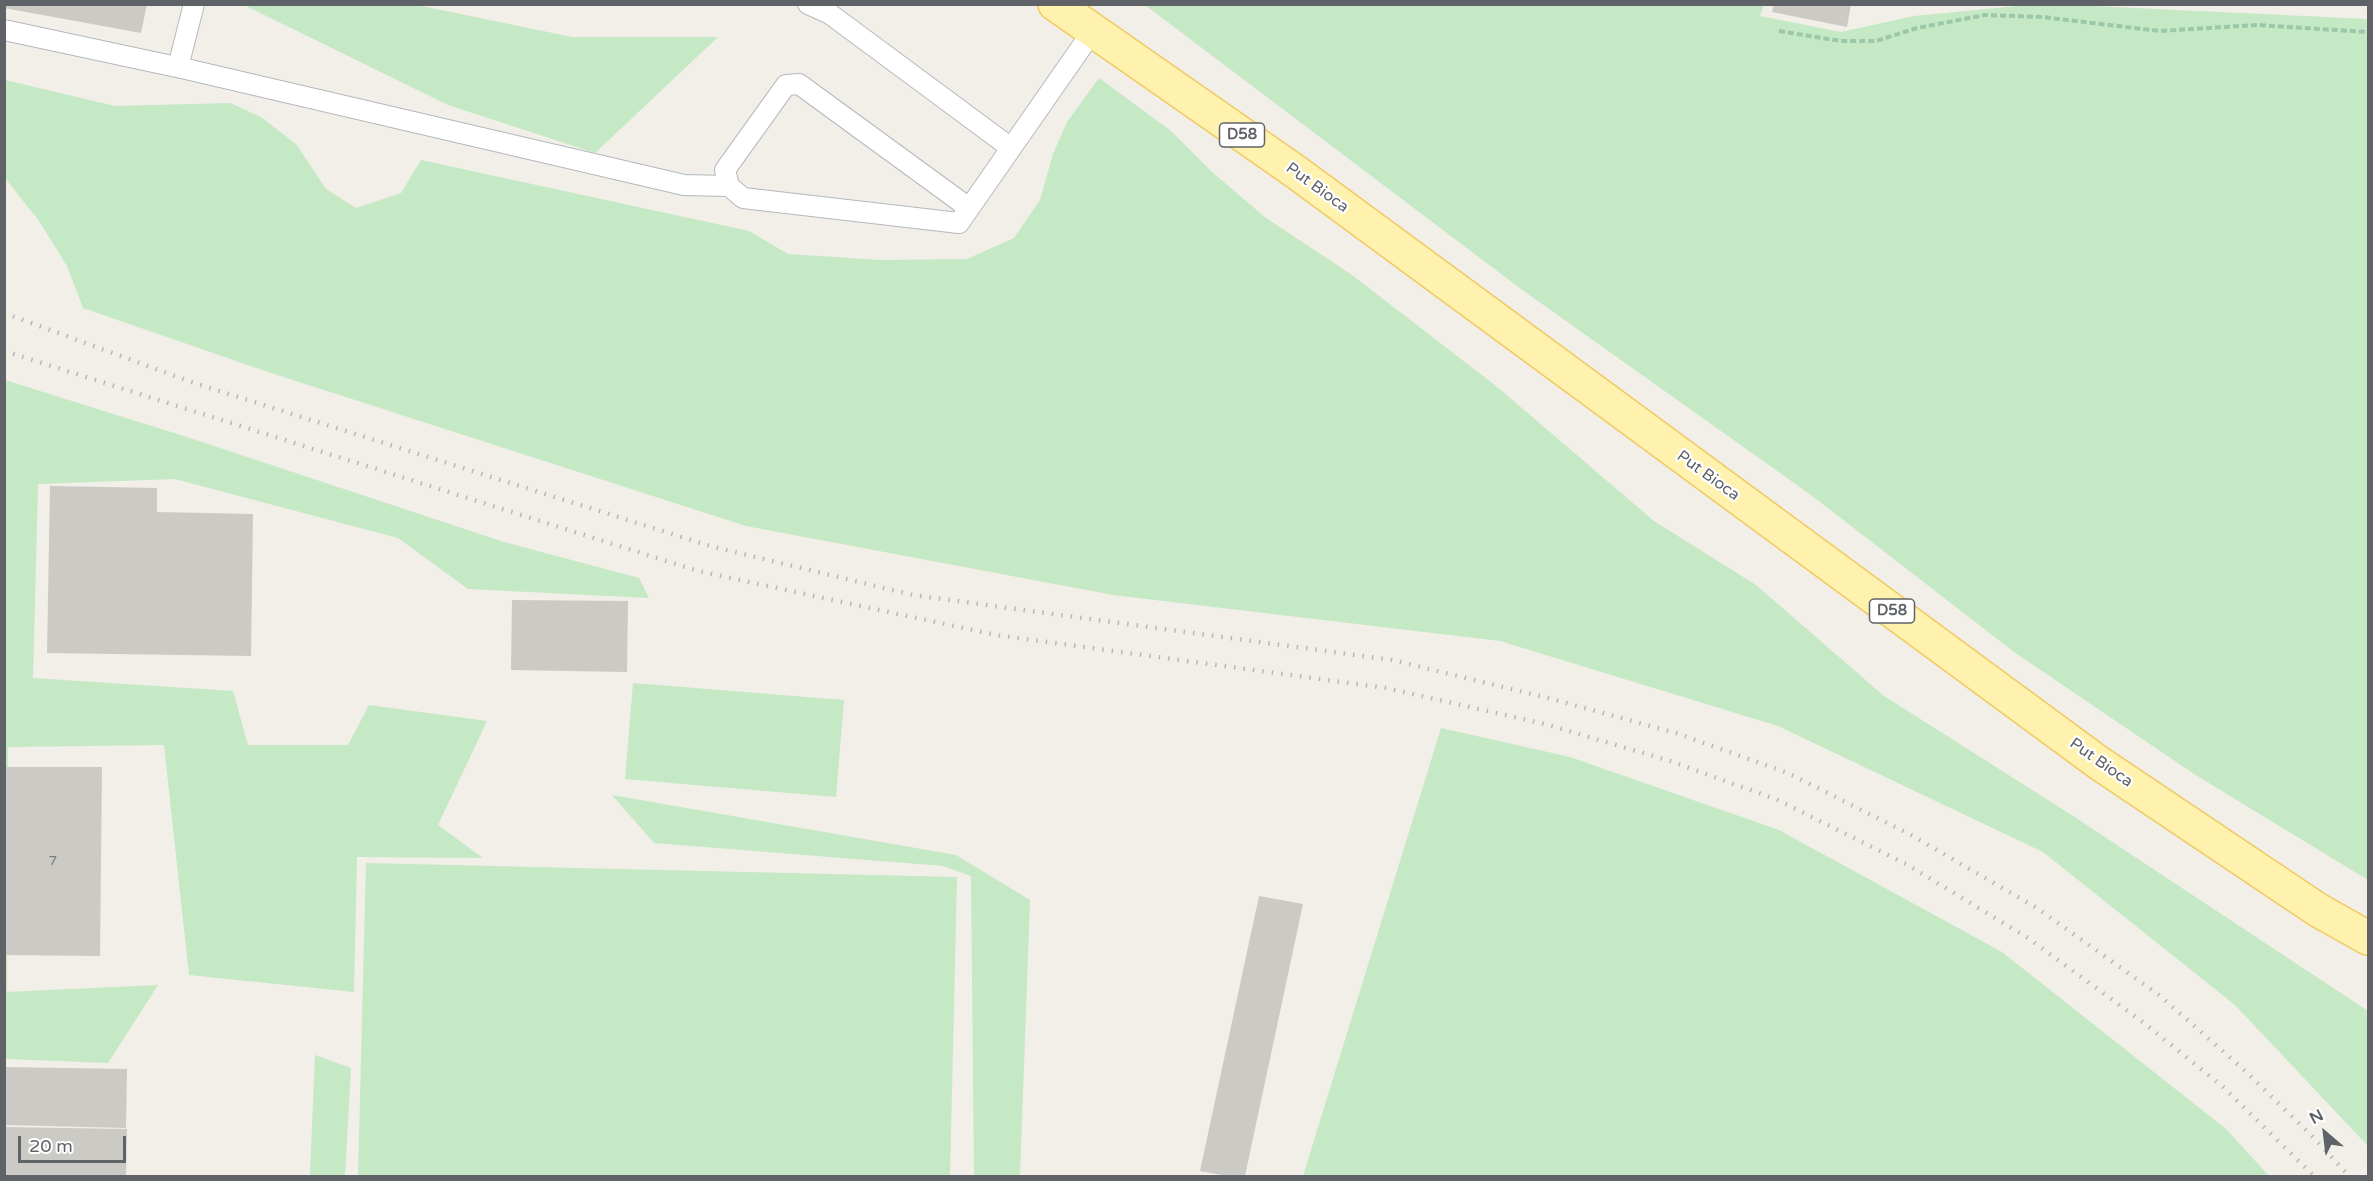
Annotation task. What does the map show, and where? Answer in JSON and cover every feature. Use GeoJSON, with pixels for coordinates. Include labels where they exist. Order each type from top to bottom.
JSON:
{"type":"FeatureCollection","features":[{"type":"Feature","properties":{"kind":"main road","name":"Put Bioca"},"geometry":{"type":"LineString","coordinates":[[1055,4],[1092,32],[1296,172],[2099,763],[2318,910],[2368,938]]}},
{"type":"Feature","properties":{"kind":"lane"},"geometry":{"type":"LineString","coordinates":[[178,68],[194,4]]}},
{"type":"Feature","properties":{"kind":"lane"},"geometry":{"type":"LineString","coordinates":[[808,4],[830,14],[1011,148]]}},
{"type":"Feature","properties":{"kind":"lane"},"geometry":{"type":"LineString","coordinates":[[4,30],[684,185],[729,186]]}},
{"type":"Feature","properties":{"kind":"lane"},"geometry":{"type":"LineString","coordinates":[[969,208],[799,84],[786,85],[725,170],[729,186],[743,198],[959,223],[1092,32]]}},
{"type":"Feature","properties":{"kind":"path"},"geometry":{"type":"LineString","coordinates":[[1779,31],[1841,41],[1876,41],[1917,28],[1985,15],[2042,17],[2160,31],[2257,25],[2368,32]]}},
{"type":"Feature","properties":{"kind":"green space"},"geometry":{"type":"Polygon","coordinates":[[[244,5],[417,5],[572,37],[718,37],[595,153],[448,105],[244,5]]]}},
{"type":"Feature","properties":{"kind":"green space"},"geometry":{"type":"Polygon","coordinates":[[[1145,5],[1764,5],[1760,16],[1841,32],[1914,16],[2028,5],[2072,5],[2368,19],[2368,880],[2194,774],[2014,652],[1811,495],[1521,289],[1145,5]]]}},
{"type":"Feature","properties":{"kind":"green space"},"geometry":{"type":"Polygon","coordinates":[[[1099,78],[1171,131],[1212,172],[1266,218],[1352,275],[1496,386],[1654,521],[1756,585],[1884,696],[2070,814],[2368,1011],[2368,1146],[2235,1005],[2043,852],[1778,726],[1500,641],[1113,595],[746,526],[265,371],[83,308],[67,266],[39,221],[5,178],[5,80],[115,106],[230,103],[261,117],[296,144],[326,189],[356,208],[401,193],[421,160],[749,231],[788,254],[880,260],[967,259],[1014,238],[1040,200],[1053,154],[1067,122],[1099,78]]]}},
{"type":"Feature","properties":{"kind":"green space"},"geometry":{"type":"Polygon","coordinates":[[[5,380],[190,438],[504,542],[639,578],[649,598],[468,589],[398,538],[175,479],[38,484],[33,678],[233,691],[248,745],[348,745],[369,705],[487,721],[438,825],[483,858],[357,857],[354,992],[189,975],[164,745],[8,747],[7,992],[158,985],[108,1063],[5,1059],[5,380]]]}},
{"type":"Feature","properties":{"kind":"green space"},"geometry":{"type":"Polygon","coordinates":[[[633,683],[844,700],[836,797],[625,779],[633,683]]]}},
{"type":"Feature","properties":{"kind":"green space"},"geometry":{"type":"Polygon","coordinates":[[[1441,728],[1570,757],[1779,830],[2002,952],[2226,1129],[2269,1176],[1303,1176],[1441,728]]]}},
{"type":"Feature","properties":{"kind":"green space"},"geometry":{"type":"Polygon","coordinates":[[[612,795],[956,855],[1030,900],[1020,1176],[974,1176],[971,876],[943,866],[654,843],[612,795]]]}},
{"type":"Feature","properties":{"kind":"green space"},"geometry":{"type":"Polygon","coordinates":[[[366,863],[957,877],[950,1176],[358,1176],[366,863]]]}},
{"type":"Feature","properties":{"kind":"green space"},"geometry":{"type":"Polygon","coordinates":[[[315,1055],[351,1068],[345,1176],[310,1176],[315,1055]]]}},
{"type":"Feature","properties":{"kind":"building"},"geometry":{"type":"Polygon","coordinates":[[[4,4],[147,4],[141,33],[4,8],[4,4]]]}},
{"type":"Feature","properties":{"kind":"building"},"geometry":{"type":"Polygon","coordinates":[[[1774,4],[1851,4],[1847,27],[1772,12],[1774,4]]]}},
{"type":"Feature","properties":{"kind":"building"},"geometry":{"type":"Polygon","coordinates":[[[50,486],[157,488],[157,512],[253,514],[251,656],[47,653],[50,486]]]}},
{"type":"Feature","properties":{"kind":"building"},"geometry":{"type":"Polygon","coordinates":[[[512,600],[628,601],[627,672],[511,670],[512,600]]]}},
{"type":"Feature","properties":{"kind":"building"},"geometry":{"type":"Polygon","coordinates":[[[6,767],[102,767],[100,956],[5,955],[6,767]]]}},
{"type":"Feature","properties":{"kind":"building"},"geometry":{"type":"Polygon","coordinates":[[[1259,896],[1303,904],[1245,1176],[1227,1176],[1200,1171],[1259,896]]]}},
{"type":"Feature","properties":{"kind":"building"},"geometry":{"type":"Polygon","coordinates":[[[4,1067],[127,1069],[126,1128],[4,1125],[4,1067]]]}},
{"type":"Feature","properties":{"kind":"building"},"geometry":{"type":"Polygon","coordinates":[[[4,1127],[127,1129],[126,1176],[4,1176],[4,1127]]]}},
{"type":"Feature","properties":{"kind":"railway"},"geometry":{"type":"LineString","coordinates":[[4,313],[194,383],[710,546],[913,595],[1392,660],[1548,698],[1676,733],[1788,773],[1911,835],[2037,908],[2159,995],[2242,1068],[2313,1137],[2349,1176]]}},
{"type":"Feature","properties":{"kind":"railway"},"geometry":{"type":"LineString","coordinates":[[4,351],[698,571],[996,635],[1386,688],[1545,724],[1667,760],[1778,800],[1906,864],[2028,938],[2144,1023],[2222,1086],[2314,1176]]}}]}
